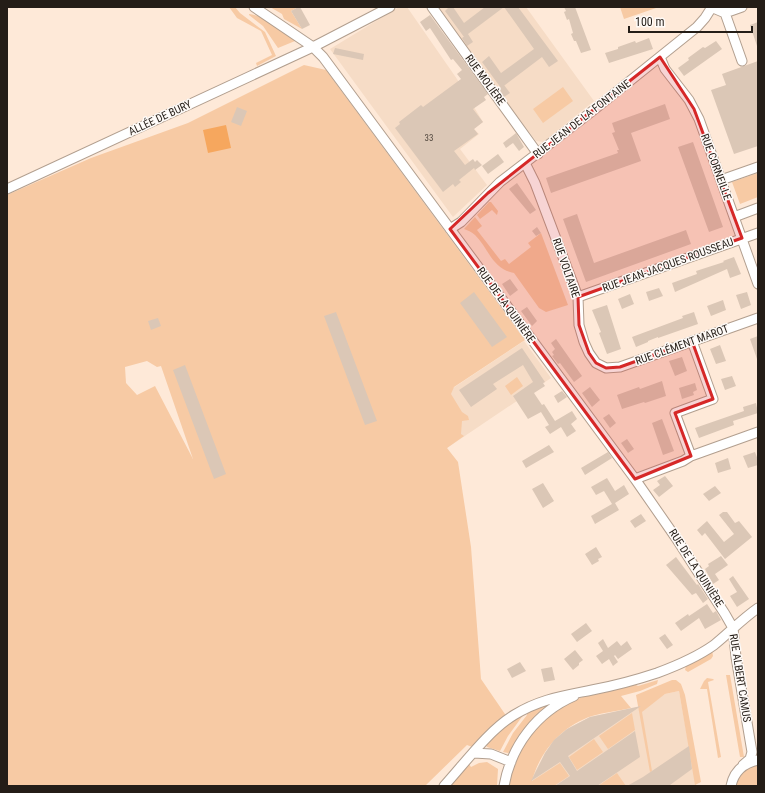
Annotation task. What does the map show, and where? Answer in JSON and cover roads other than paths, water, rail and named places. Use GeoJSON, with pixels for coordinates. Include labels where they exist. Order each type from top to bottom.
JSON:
{"type":"FeatureCollection","features":[{"type":"Feature","properties":{"kind":"street","name":"RUE DE LA QUINIÈRE"},"geometry":{"type":"LineString","coordinates":[[254,7],[313,47],[323,57],[636,479],[676,538],[733,628]]}},
{"type":"Feature","properties":{"kind":"street","name":"ALLÉE DE BURY"},"geometry":{"type":"LineString","coordinates":[[7,189],[313,47],[390,7]]}},
{"type":"Feature","properties":{"kind":"street","name":"RUE MOLIÈRE"},"geometry":{"type":"LineString","coordinates":[[432,7],[538,154]]}},
{"type":"Feature","properties":{"kind":"street","name":"RUE JEAN DE LA FONTAINE"},"geometry":{"type":"LineString","coordinates":[[450,229],[460,222],[500,182],[538,154],[697,27],[705,18],[711,7]]}},
{"type":"Feature","properties":{"kind":"street"},"geometry":{"type":"LineString","coordinates":[[711,7],[725,13],[742,7]]}},
{"type":"Feature","properties":{"kind":"street"},"geometry":{"type":"LineString","coordinates":[[725,13],[742,61]]}},
{"type":"Feature","properties":{"kind":"street","name":"RUE CORNEILLE"},"geometry":{"type":"LineString","coordinates":[[660,57],[665,69],[689,100],[694,109],[758,284]]}},
{"type":"Feature","properties":{"kind":"street","name":"RUE VOLTAIRE"},"geometry":{"type":"LineString","coordinates":[[525,163],[535,183],[578,297],[579,325],[584,342],[596,363],[606,368]]}},
{"type":"Feature","properties":{"kind":"street"},"geometry":{"type":"LineString","coordinates":[[721,180],[758,167]]}},
{"type":"Feature","properties":{"kind":"street"},"geometry":{"type":"LineString","coordinates":[[734,217],[758,208]]}},
{"type":"Feature","properties":{"kind":"street","name":"RUE JEAN-JACQUES ROUSSEAU"},"geometry":{"type":"LineString","coordinates":[[578,297],[758,233]]}},
{"type":"Feature","properties":{"kind":"street","name":"RUE CLÉMENT MAROT"},"geometry":{"type":"LineString","coordinates":[[606,368],[620,367],[758,318]]}},
{"type":"Feature","properties":{"kind":"street"},"geometry":{"type":"LineString","coordinates":[[691,456],[675,413],[713,399],[692,341]]}},
{"type":"Feature","properties":{"kind":"street"},"geometry":{"type":"LineString","coordinates":[[636,479],[683,461],[691,456],[758,432]]}},
{"type":"Feature","properties":{"kind":"street"},"geometry":{"type":"LineString","coordinates":[[444,786],[492,732],[505,721],[524,709],[555,697],[592,690],[656,673],[676,665],[713,645],[758,608]]}},
{"type":"Feature","properties":{"kind":"street","name":"RUE ALBERT CAMUS"},"geometry":{"type":"LineString","coordinates":[[731,786],[737,771],[750,759],[756,756],[736,657],[733,628]]}},
{"type":"Feature","properties":{"kind":"street"},"geometry":{"type":"LineString","coordinates":[[504,786],[511,762],[523,738],[530,729],[558,704],[592,690]]}},
{"type":"Feature","properties":{"kind":"street"},"geometry":{"type":"LineString","coordinates":[[474,753],[491,754],[511,762]]}}]}
